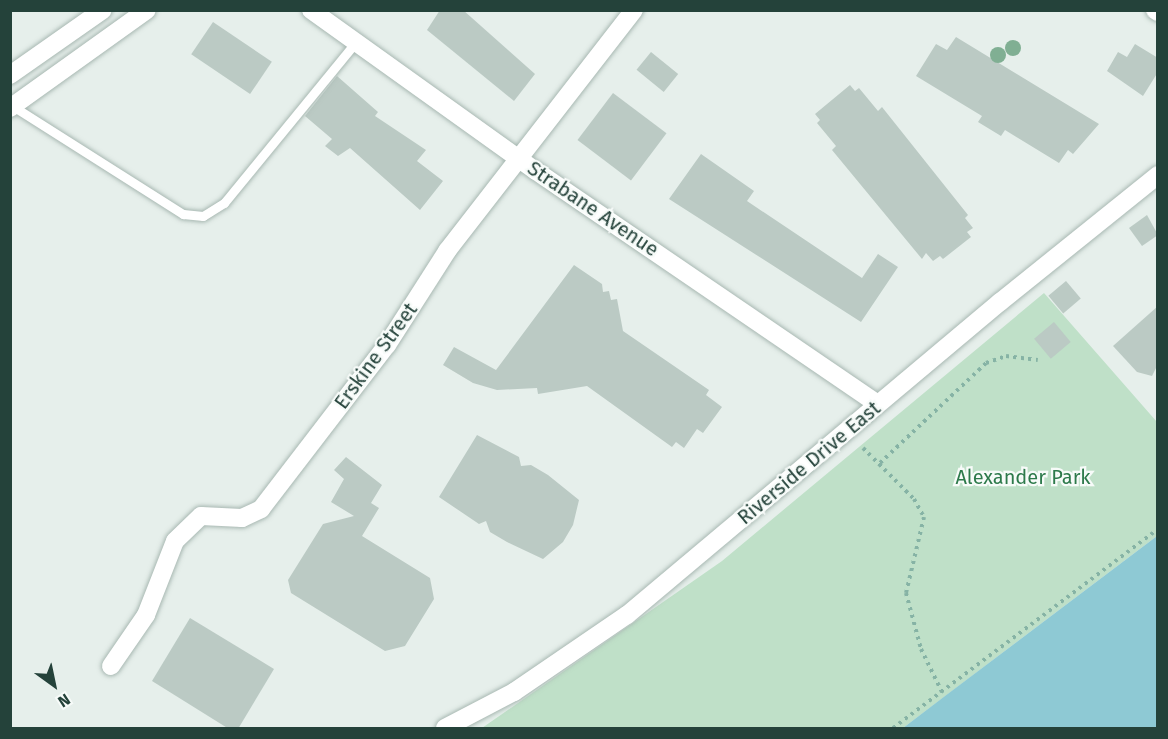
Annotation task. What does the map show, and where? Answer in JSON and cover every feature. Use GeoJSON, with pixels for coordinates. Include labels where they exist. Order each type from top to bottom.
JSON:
{"type":"FeatureCollection","features":[{"type":"Feature","properties":{"kind":"street"},"geometry":{"type":"LineString","coordinates":[[10,75],[103,10]]}},
{"type":"Feature","properties":{"kind":"street"},"geometry":{"type":"LineString","coordinates":[[12,106],[147,10]]}},
{"type":"Feature","properties":{"kind":"street","name":"Strabane Avenue"},"geometry":{"type":"LineString","coordinates":[[311,10],[519,158],[877,404]]}},
{"type":"Feature","properties":{"kind":"street","name":"Erskine Street"},"geometry":{"type":"LineString","coordinates":[[111,666],[147,615],[175,541],[201,516],[242,518],[261,509],[387,345],[447,251],[634,10]]}},
{"type":"Feature","properties":{"kind":"street","name":"Riverside Drive East"},"geometry":{"type":"LineString","coordinates":[[446,729],[513,692],[627,615],[877,404],[1158,175]]}},
{"type":"Feature","properties":{"kind":"lane"},"geometry":{"type":"LineString","coordinates":[[12,106],[183,214],[203,216],[224,202],[356,42]]}},
{"type":"Feature","properties":{"kind":"path"},"geometry":{"type":"LineString","coordinates":[[880,463],[986,363],[1006,356],[1038,360]]}},
{"type":"Feature","properties":{"kind":"path"},"geometry":{"type":"LineString","coordinates":[[863,448],[914,499],[924,517],[906,593],[921,649],[942,692]]}},
{"type":"Feature","properties":{"kind":"path"},"geometry":{"type":"LineString","coordinates":[[893,729],[1158,529]]}},
{"type":"Feature","properties":{"kind":"green space","name":"Alexander Park"},"geometry":{"type":"Polygon","coordinates":[[[1044,293],[1157,422],[1157,536],[903,728],[482,728],[722,561],[1044,293]]]}},
{"type":"Feature","properties":{"kind":"water"},"geometry":{"type":"Polygon","coordinates":[[[1157,536],[1157,728],[903,728],[945,696],[1157,536]]]}},
{"type":"Feature","properties":{"kind":"building"},"geometry":{"type":"Polygon","coordinates":[[[440,10],[463,10],[535,74],[514,101],[427,30],[440,10]]]}},
{"type":"Feature","properties":{"kind":"building"},"geometry":{"type":"Polygon","coordinates":[[[213,22],[272,62],[250,94],[191,54],[213,22]]]}},
{"type":"Feature","properties":{"kind":"building"},"geometry":{"type":"Polygon","coordinates":[[[956,37],[1099,124],[1073,154],[1068,150],[1059,163],[1005,130],[1001,136],[978,122],[982,116],[916,76],[936,44],[947,50],[956,37]]]}},
{"type":"Feature","properties":{"kind":"building"},"geometry":{"type":"Polygon","coordinates":[[[1135,44],[1158,58],[1158,72],[1143,96],[1107,71],[1118,52],[1127,57],[1135,44]]]}},
{"type":"Feature","properties":{"kind":"building"},"geometry":{"type":"Polygon","coordinates":[[[651,52],[678,74],[664,92],[637,70],[651,52]]]}},
{"type":"Feature","properties":{"kind":"building"},"geometry":{"type":"Polygon","coordinates":[[[337,76],[378,112],[375,116],[426,150],[417,161],[443,181],[420,210],[350,148],[338,156],[325,146],[332,139],[305,116],[337,76]]]}},
{"type":"Feature","properties":{"kind":"building"},"geometry":{"type":"Polygon","coordinates":[[[850,85],[855,91],[859,88],[878,111],[882,107],[968,215],[965,218],[973,228],[967,232],[971,237],[943,259],[940,256],[933,261],[926,253],[922,259],[832,150],[836,146],[817,123],[820,120],[815,114],[850,85]]]}},
{"type":"Feature","properties":{"kind":"building"},"geometry":{"type":"Polygon","coordinates":[[[613,93],[667,133],[631,180],[577,140],[613,93]]]}},
{"type":"Feature","properties":{"kind":"building"},"geometry":{"type":"Polygon","coordinates":[[[701,154],[754,191],[747,201],[862,278],[878,254],[898,267],[861,322],[669,199],[701,154]]]}},
{"type":"Feature","properties":{"kind":"building"},"geometry":{"type":"Polygon","coordinates":[[[1147,215],[1158,235],[1142,246],[1129,228],[1147,215]]]}},
{"type":"Feature","properties":{"kind":"building"},"geometry":{"type":"Polygon","coordinates":[[[574,265],[602,284],[603,292],[609,291],[611,300],[617,299],[623,331],[709,390],[706,395],[722,407],[703,433],[697,429],[684,448],[676,442],[672,447],[587,386],[538,394],[537,388],[497,390],[473,383],[443,365],[454,347],[496,370],[574,265]]]}},
{"type":"Feature","properties":{"kind":"building"},"geometry":{"type":"Polygon","coordinates":[[[1066,281],[1081,299],[1063,313],[1048,296],[1066,281]]]}},
{"type":"Feature","properties":{"kind":"building"},"geometry":{"type":"Polygon","coordinates":[[[1158,306],[1158,364],[1152,376],[1137,372],[1113,346],[1158,306]]]}},
{"type":"Feature","properties":{"kind":"building"},"geometry":{"type":"Polygon","coordinates":[[[1054,322],[1071,342],[1051,359],[1034,339],[1054,322]]]}},
{"type":"Feature","properties":{"kind":"building"},"geometry":{"type":"Polygon","coordinates":[[[477,435],[519,457],[521,466],[531,465],[548,475],[579,500],[573,525],[563,542],[543,559],[490,532],[486,521],[479,524],[439,497],[477,435]]]}},
{"type":"Feature","properties":{"kind":"building"},"geometry":{"type":"Polygon","coordinates":[[[346,457],[382,485],[371,503],[379,508],[362,536],[430,578],[434,599],[405,646],[385,651],[291,593],[288,580],[323,524],[354,516],[331,502],[344,479],[334,470],[346,457]]]}},
{"type":"Feature","properties":{"kind":"building"},"geometry":{"type":"Polygon","coordinates":[[[190,618],[274,669],[238,729],[229,729],[152,681],[190,618]]]}}]}
